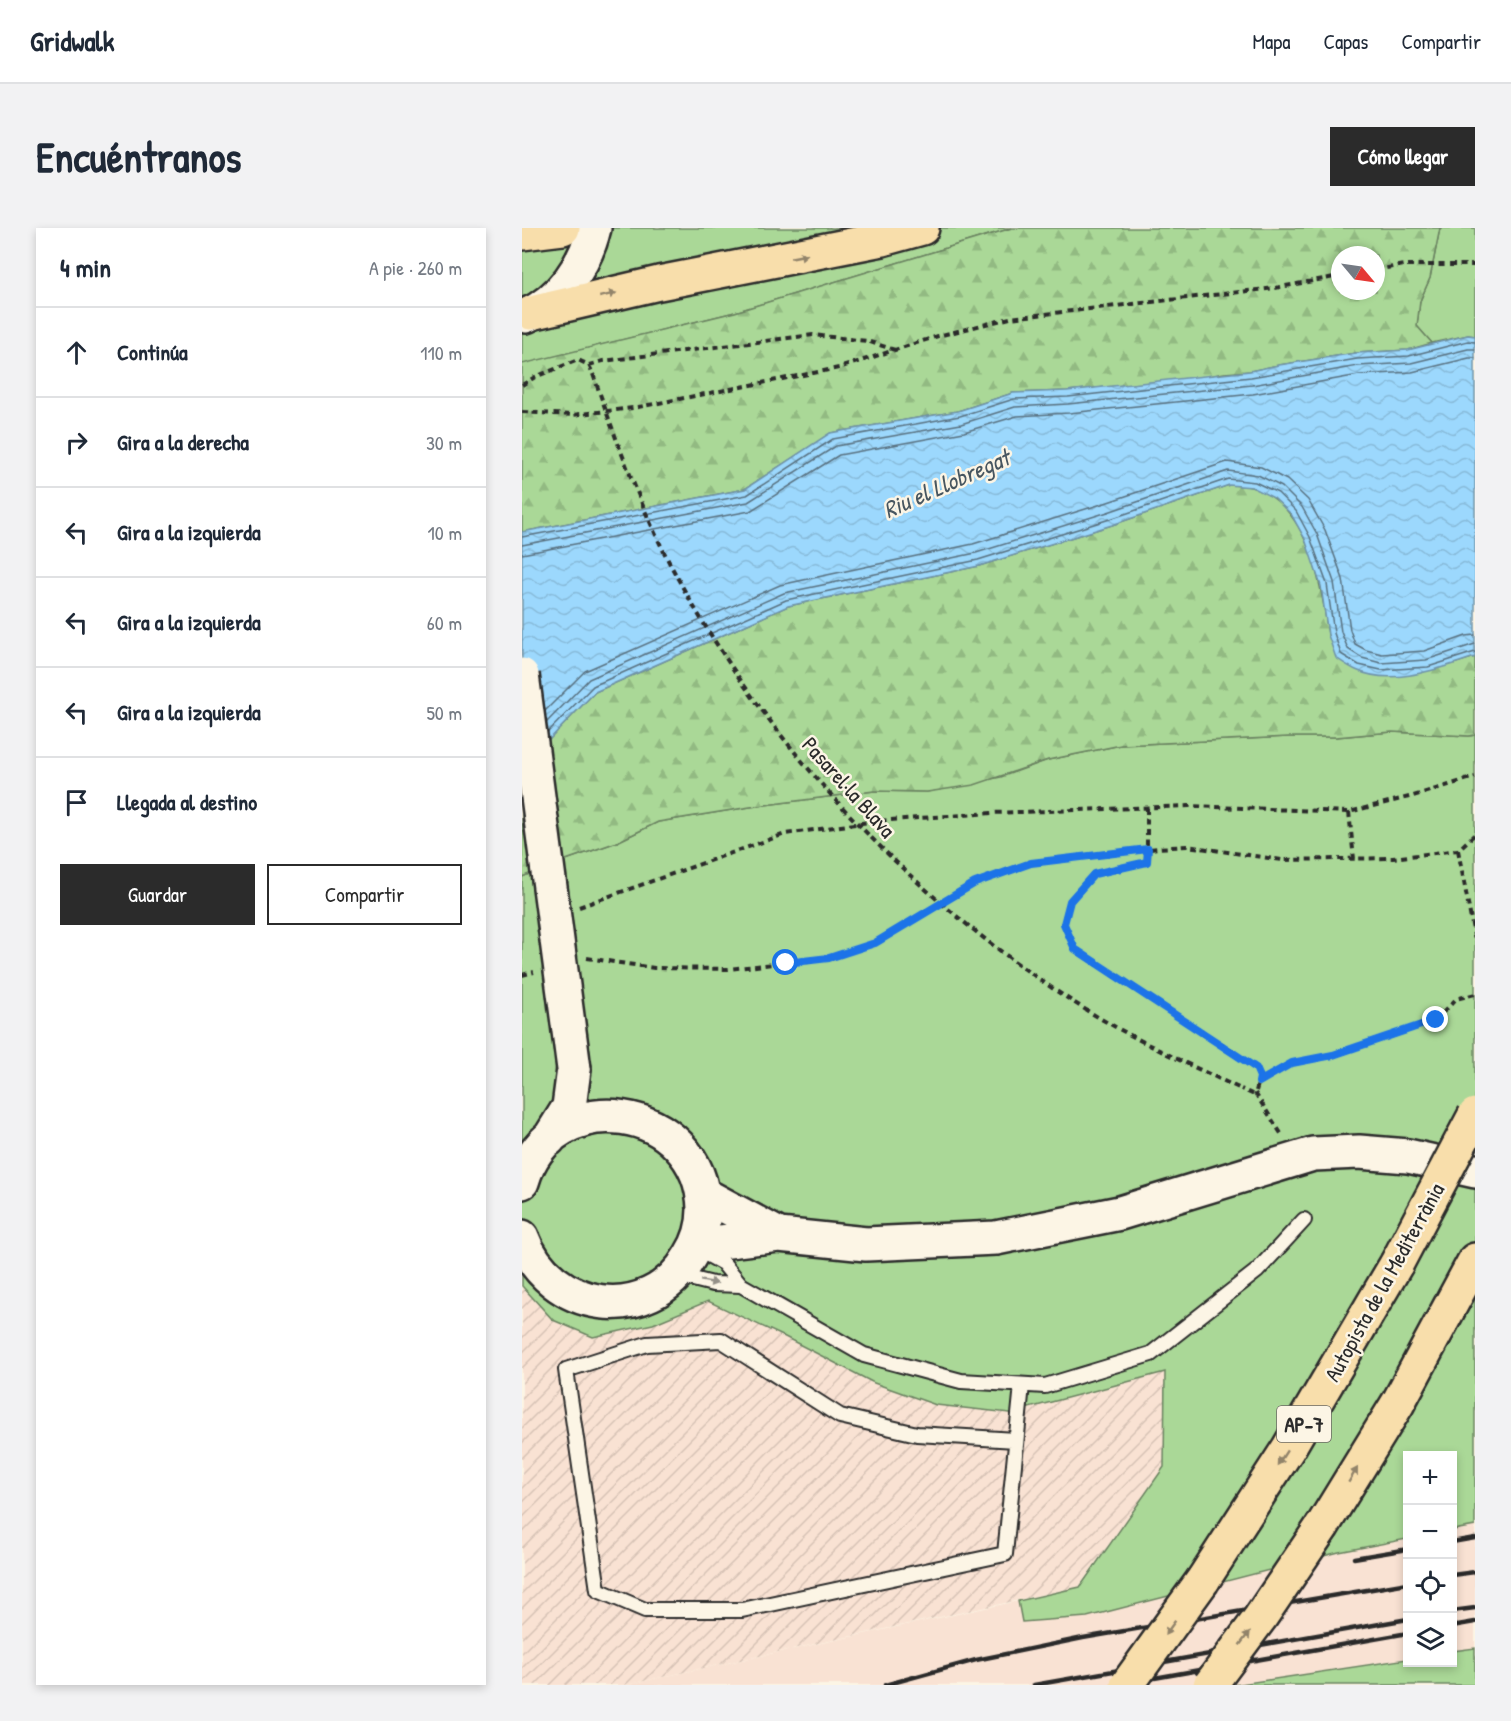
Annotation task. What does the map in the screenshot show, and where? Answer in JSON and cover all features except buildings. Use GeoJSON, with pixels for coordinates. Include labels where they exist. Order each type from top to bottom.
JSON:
{"type":"FeatureCollection","features":[{"type":"Feature","properties":{"kind":"highway"},"geometry":{"type":"LineString","coordinates":[[522,233],[563,228]]}},
{"type":"Feature","properties":{"kind":"highway"},"geometry":{"type":"LineString","coordinates":[[526,316],[659,283],[882,239],[922,228]]}},
{"type":"Feature","properties":{"kind":"highway","name":"Autopista de la Mediterrània"},"geometry":{"type":"LineString","coordinates":[[1127,1685],[1203,1580],[1288,1449],[1397,1263],[1475,1115]]}},
{"type":"Feature","properties":{"kind":"highway"},"geometry":{"type":"LineString","coordinates":[[1210,1685],[1260,1618],[1323,1525],[1398,1402],[1475,1260]]}},
{"type":"Feature","properties":{"kind":"street"},"geometry":{"type":"LineString","coordinates":[[526,316],[549,302],[564,287],[587,250],[594,228]]}},
{"type":"Feature","properties":{"kind":"street"},"geometry":{"type":"LineString","coordinates":[[522,675],[574,1069],[569,1107],[531,1159]]}},
{"type":"Feature","properties":{"kind":"street"},"geometry":{"type":"LineString","coordinates":[[574,1069],[595,1101],[609,1116]]}},
{"type":"Feature","properties":{"kind":"street"},"geometry":{"type":"LineString","coordinates":[[522,1238],[535,1264],[561,1288],[577,1297],[612,1303],[647,1295],[676,1275],[696,1247],[702,1229],[704,1212],[703,1194],[698,1176],[689,1159],[670,1138],[646,1123],[628,1117],[609,1116],[577,1122],[561,1130],[531,1159]]}},
{"type":"Feature","properties":{"kind":"street"},"geometry":{"type":"LineString","coordinates":[[696,1247],[778,1235],[866,1244],[996,1238],[1120,1213],[1313,1154],[1359,1152],[1408,1156],[1475,1171]]}},
{"type":"Feature","properties":{"kind":"street"},"geometry":{"type":"LineString","coordinates":[[703,1194],[778,1235]]}},
{"type":"Feature","properties":{"kind":"lane"},"geometry":{"type":"LineString","coordinates":[[696,1247],[723,1263],[741,1285],[864,1355],[961,1382],[1045,1386],[1151,1354],[1257,1271],[1304,1220]]}},
{"type":"Feature","properties":{"kind":"lane"},"geometry":{"type":"LineString","coordinates":[[676,1275],[713,1284],[741,1285]]}},
{"type":"Feature","properties":{"kind":"lane"},"geometry":{"type":"LineString","coordinates":[[1016,1440],[917,1434],[840,1416],[721,1340],[647,1344],[566,1370],[598,1590],[645,1610],[742,1610],[1005,1554],[1022,1385]]}},
{"type":"Feature","properties":{"kind":"path"},"geometry":{"type":"LineString","coordinates":[[1385,268],[1404,265],[1475,265]]}},
{"type":"Feature","properties":{"kind":"path"},"geometry":{"type":"LineString","coordinates":[[522,412],[572,415],[633,408],[839,368],[938,336],[1010,318],[1275,288],[1331,278]]}},
{"type":"Feature","properties":{"kind":"path"},"geometry":{"type":"LineString","coordinates":[[522,385],[535,377],[578,360],[589,365],[603,361],[813,335],[867,341],[895,350]]}},
{"type":"Feature","properties":{"kind":"path","name":"Pasarel·la Blava"},"geometry":{"type":"LineString","coordinates":[[589,365],[626,468],[674,569],[717,645],[774,728],[838,804],[908,875],[984,939],[1056,990],[1151,1047],[1246,1093],[1255,1093]]}},
{"type":"Feature","properties":{"kind":"path"},"geometry":{"type":"LineString","coordinates":[[576,908],[785,834],[876,820],[992,813],[1189,806],[1349,812],[1475,777]]}},
{"type":"Feature","properties":{"kind":"path"},"geometry":{"type":"LineString","coordinates":[[1147,808],[1147,862],[1094,874],[1070,901],[1064,924],[1075,949],[1256,1068],[1260,1077],[1255,1093],[1298,1158]]}},
{"type":"Feature","properties":{"kind":"path"},"geometry":{"type":"LineString","coordinates":[[1349,812],[1354,859]]}},
{"type":"Feature","properties":{"kind":"path"},"geometry":{"type":"LineString","coordinates":[[586,958],[654,968],[728,969],[829,958],[875,943],[975,883],[1031,863],[1187,846],[1282,860],[1393,858],[1458,850],[1475,834]]}},
{"type":"Feature","properties":{"kind":"path"},"geometry":{"type":"LineString","coordinates":[[1458,850],[1475,941]]}},
{"type":"Feature","properties":{"kind":"path"},"geometry":{"type":"LineString","coordinates":[[522,975],[544,969]]}},
{"type":"Feature","properties":{"kind":"path"},"geometry":{"type":"LineString","coordinates":[[1259,1082],[1292,1063],[1333,1055],[1436,1020],[1456,999],[1475,994]]}},
{"type":"Feature","properties":{"kind":"shaded area"},"geometry":{"type":"Polygon","coordinates":[[[522,1286],[553,1320],[653,1324],[708,1301],[785,1337],[874,1383],[1010,1413],[1165,1372],[1164,1467],[1079,1587],[625,1685],[522,1685],[522,1286]]]}},
{"type":"Feature","properties":{"kind":"shaded area"},"geometry":{"type":"Polygon","coordinates":[[[1475,1526],[1475,1648],[1457,1650],[1457,1559],[1457,1529],[1475,1526]]]}},
{"type":"Feature","properties":{"kind":"shaded area"},"geometry":{"type":"Polygon","coordinates":[[[1403,1540],[1403,1660],[1234,1685],[625,1685],[1018,1601],[1022,1622],[1403,1540]]]}},
{"type":"Feature","properties":{"kind":"green space"},"geometry":{"type":"Polygon","coordinates":[[[522,228],[1012,228],[735,312],[522,364],[522,228]]]}},
{"type":"Feature","properties":{"kind":"green space"},"geometry":{"type":"Polygon","coordinates":[[[1012,228],[1440,228],[1430,278],[1420,301],[1417,326],[1432,343],[1408,350],[1356,353],[1198,378],[1067,391],[1013,393],[958,411],[831,433],[745,489],[522,532],[522,364],[735,312],[1012,228]]]}},
{"type":"Feature","properties":{"kind":"green space"},"geometry":{"type":"Polygon","coordinates":[[[1440,228],[1475,228],[1475,336],[1468,335],[1432,343],[1417,326],[1420,301],[1430,278],[1440,228]]]}},
{"type":"Feature","properties":{"kind":"green space"},"geometry":{"type":"Polygon","coordinates":[[[1229,485],[1251,487],[1270,496],[1286,510],[1299,528],[1316,570],[1328,635],[1453,664],[1475,657],[1475,735],[1392,732],[1336,737],[1121,745],[1048,760],[974,785],[927,792],[874,791],[658,822],[617,842],[522,877],[522,768],[595,692],[788,606],[979,566],[1112,525],[1229,485]]]}},
{"type":"Feature","properties":{"kind":"green space"},"geometry":{"type":"Polygon","coordinates":[[[1392,732],[1475,735],[1475,1526],[1457,1529],[1457,1451],[1403,1451],[1403,1540],[1339,1552],[1087,1617],[1022,1622],[1018,1601],[1080,1587],[1164,1467],[1165,1372],[1010,1413],[936,1405],[874,1383],[785,1337],[708,1301],[653,1324],[593,1337],[553,1320],[522,1286],[522,877],[617,842],[658,822],[874,791],[927,792],[1001,777],[1048,760],[1121,745],[1336,737],[1392,732]]]}},
{"type":"Feature","properties":{"kind":"green space"},"geometry":{"type":"Polygon","coordinates":[[[1475,1648],[1475,1685],[1234,1685],[1403,1660],[1403,1667],[1457,1667],[1457,1650],[1475,1648]]]}},
{"type":"Feature","properties":{"kind":"water","name":"Riu el Llobregat"},"geometry":{"type":"Polygon","coordinates":[[[1468,335],[1475,336],[1475,657],[1416,674],[1385,677],[1356,670],[1336,658],[1328,635],[1321,586],[1305,539],[1291,514],[1274,498],[1252,487],[1229,485],[1112,525],[979,566],[788,606],[595,692],[522,768],[522,532],[745,489],[830,433],[958,411],[1013,393],[1067,391],[1250,371],[1356,353],[1408,350],[1468,335]]]}},
{"type":"Feature","properties":{"kind":"railway"},"geometry":{"type":"LineString","coordinates":[[1457,1541],[1475,1538]]}},
{"type":"Feature","properties":{"kind":"railway"},"geometry":{"type":"LineString","coordinates":[[1354,1558],[1403,1550]]}},
{"type":"Feature","properties":{"kind":"railway"},"geometry":{"type":"LineString","coordinates":[[1457,1574],[1475,1572]]}},
{"type":"Feature","properties":{"kind":"railway"},"geometry":{"type":"LineString","coordinates":[[885,1685],[976,1660],[1083,1638],[1403,1584]]}},
{"type":"Feature","properties":{"kind":"railway"},"geometry":{"type":"LineString","coordinates":[[1457,1610],[1475,1608]]}},
{"type":"Feature","properties":{"kind":"railway"},"geometry":{"type":"LineString","coordinates":[[1034,1685],[1403,1620]]}},
{"type":"Feature","properties":{"kind":"railway"},"geometry":{"type":"LineString","coordinates":[[1457,1625],[1475,1622]]}},
{"type":"Feature","properties":{"kind":"railway"},"geometry":{"type":"LineString","coordinates":[[1115,1685],[1403,1634]]}},
{"type":"Feature","properties":{"kind":"route"},"geometry":{"type":"LineString","coordinates":[[786,963],[829,958],[875,943],[975,883],[1031,863],[1148,849],[1147,862],[1094,874],[1070,901],[1064,924],[1075,949],[1256,1068],[1260,1077],[1259,1082],[1292,1063],[1333,1055],[1436,1020]]}}]}
